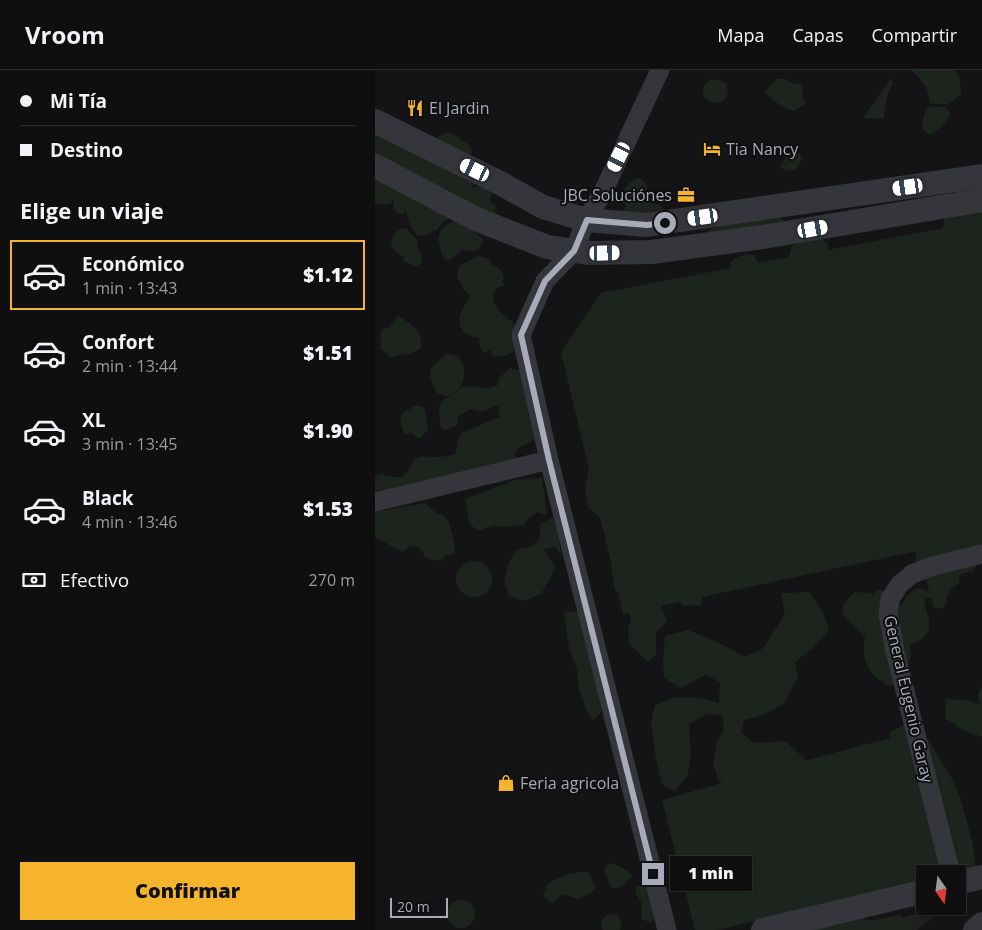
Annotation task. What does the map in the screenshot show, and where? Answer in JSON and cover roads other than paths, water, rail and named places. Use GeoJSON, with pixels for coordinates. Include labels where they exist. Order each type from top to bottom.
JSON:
{"type":"FeatureCollection","features":[{"type":"Feature","properties":{"kind":"street"},"geometry":{"type":"LineString","coordinates":[[660,70],[603,192],[587,220],[574,251],[545,281],[521,335],[549,460],[667,930]]}},
{"type":"Feature","properties":{"kind":"street"},"geometry":{"type":"LineString","coordinates":[[375,122],[500,183],[543,207],[587,220],[647,225],[982,176]]}},
{"type":"Feature","properties":{"kind":"street"},"geometry":{"type":"LineString","coordinates":[[375,166],[476,218],[547,247],[590,253],[652,252],[763,237],[982,200]]}},
{"type":"Feature","properties":{"kind":"street"},"geometry":{"type":"LineString","coordinates":[[375,502],[549,460]]}},
{"type":"Feature","properties":{"kind":"street","name":"General Eugenio Garay"},"geometry":{"type":"LineString","coordinates":[[949,865],[895,651],[888,614],[890,599],[899,585],[912,574],[933,566],[982,554]]}},
{"type":"Feature","properties":{"kind":"street"},"geometry":{"type":"LineString","coordinates":[[966,881],[982,877]]}},
{"type":"Feature","properties":{"kind":"street"},"geometry":{"type":"LineString","coordinates":[[763,930],[916,893]]}},
{"type":"Feature","properties":{"kind":"street"},"geometry":{"type":"LineString","coordinates":[[975,930],[982,924]]}},
{"type":"Feature","properties":{"kind":"place","name":"El Jardin"},"geometry":{"type":"Point","coordinates":[415,108]}},
{"type":"Feature","properties":{"kind":"place","name":"Tia Nancy"},"geometry":{"type":"Point","coordinates":[712,149]}},
{"type":"Feature","properties":{"kind":"place","name":"JBC Soluciónes"},"geometry":{"type":"Point","coordinates":[686,195]}},
{"type":"Feature","properties":{"kind":"place","name":"Feria agricola"},"geometry":{"type":"Point","coordinates":[506,783]}}]}
